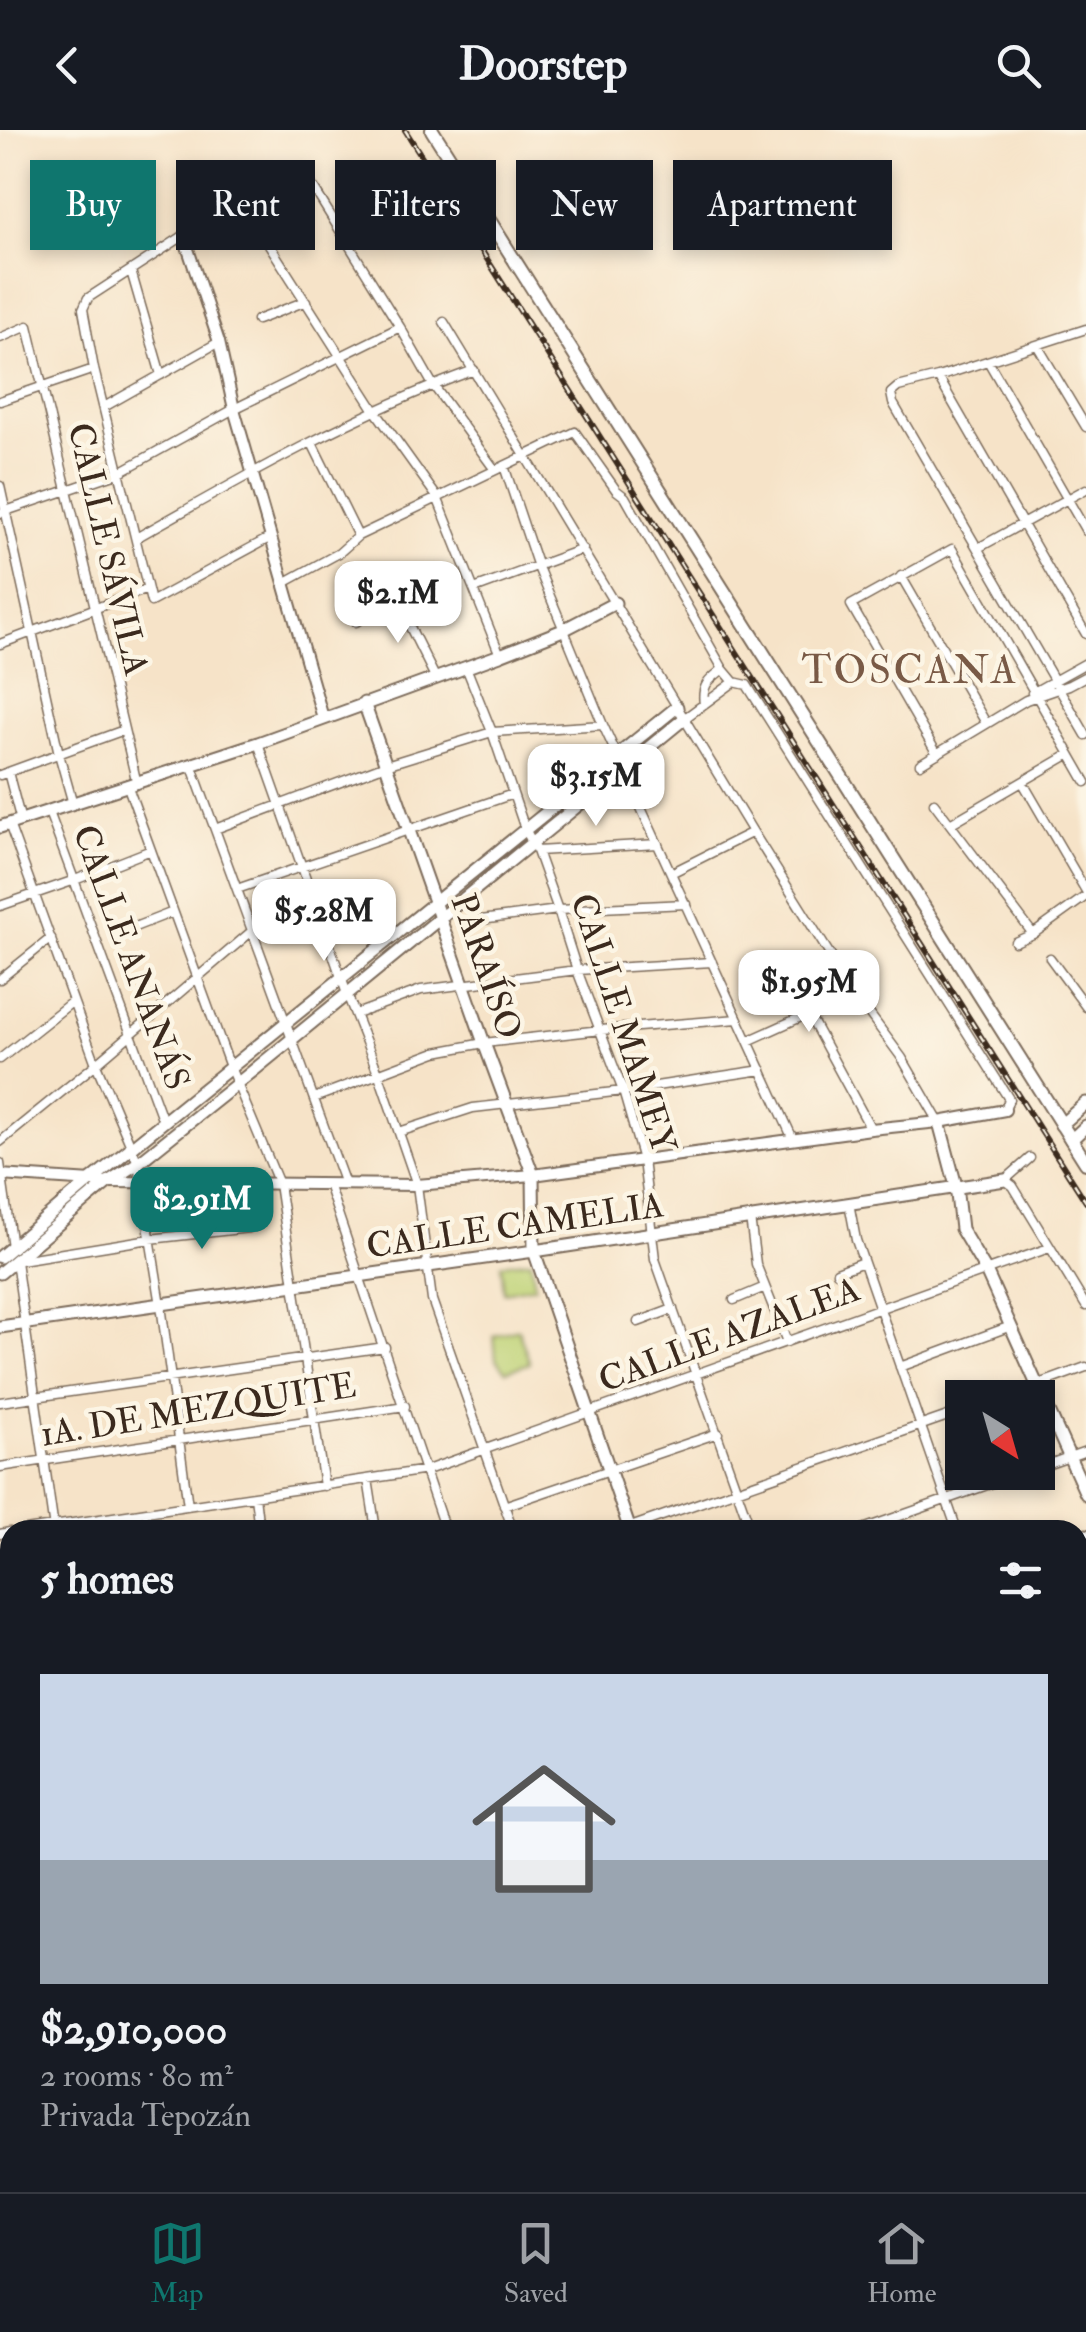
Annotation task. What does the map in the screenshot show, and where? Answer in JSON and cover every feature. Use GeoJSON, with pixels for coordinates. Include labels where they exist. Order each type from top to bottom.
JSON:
{"type":"FeatureCollection","features":[{"type":"Feature","properties":{"kind":"main road"},"geometry":{"type":"LineString","coordinates":[[432,130],[1086,1163]]}},
{"type":"Feature","properties":{"kind":"main road"},"geometry":{"type":"LineString","coordinates":[[10,824],[132,786],[500,655],[564,630],[616,603]]}},
{"type":"Feature","properties":{"kind":"main road","name":"PARAÍSO"},"geometry":{"type":"LineString","coordinates":[[364,702],[534,1174],[534,1250],[624,1520]]}},
{"type":"Feature","properties":{"kind":"main road"},"geometry":{"type":"LineString","coordinates":[[0,1273],[108,1182],[138,1163],[441,917],[534,847],[677,707]]}},
{"type":"Feature","properties":{"kind":"main road"},"geometry":{"type":"LineString","coordinates":[[0,1257],[525,829],[685,718]]}},
{"type":"Feature","properties":{"kind":"main road"},"geometry":{"type":"LineString","coordinates":[[1061,1125],[1086,1103]]}},
{"type":"Feature","properties":{"kind":"main road"},"geometry":{"type":"LineString","coordinates":[[939,1122],[956,1186],[961,1229],[986,1271],[1036,1380]]}},
{"type":"Feature","properties":{"kind":"main road"},"geometry":{"type":"LineString","coordinates":[[1070,1140],[1086,1126]]}},
{"type":"Feature","properties":{"kind":"main road","name":"CALLE CAMELIA"},"geometry":{"type":"LineString","coordinates":[[0,1327],[1004,1180]]}},
{"type":"Feature","properties":{"kind":"main road"},"geometry":{"type":"LineString","coordinates":[[1055,1422],[1086,1494]]}},
{"type":"Feature","properties":{"kind":"street"},"geometry":{"type":"LineString","coordinates":[[315,190],[433,385],[500,468],[602,725],[793,1140]]}},
{"type":"Feature","properties":{"kind":"street"},"geometry":{"type":"LineString","coordinates":[[176,242],[84,302],[83,309],[151,602],[271,536]]}},
{"type":"Feature","properties":{"kind":"street"},"geometry":{"type":"LineString","coordinates":[[188,250],[219,342],[322,718]]}},
{"type":"Feature","properties":{"kind":"street"},"geometry":{"type":"LineString","coordinates":[[273,250],[376,412],[437,497],[500,655]]}},
{"type":"Feature","properties":{"kind":"street"},"geometry":{"type":"LineString","coordinates":[[131,271],[161,375]]}},
{"type":"Feature","properties":{"kind":"street"},"geometry":{"type":"LineString","coordinates":[[257,320],[306,302]]}},
{"type":"Feature","properties":{"kind":"street"},"geometry":{"type":"LineString","coordinates":[[444,322],[753,832],[854,994],[902,1058],[939,1122]]}},
{"type":"Feature","properties":{"kind":"street","name":"CALLE SÁVILA"},"geometry":{"type":"LineString","coordinates":[[0,338],[28,326],[124,730],[132,786],[197,978],[279,1184],[324,1486]]}},
{"type":"Feature","properties":{"kind":"street"},"geometry":{"type":"LineString","coordinates":[[3,512],[120,472],[234,408],[400,327]]}},
{"type":"Feature","properties":{"kind":"street"},"geometry":{"type":"LineString","coordinates":[[1086,329],[898,387],[891,393],[892,403],[1086,735]]}},
{"type":"Feature","properties":{"kind":"street"},"geometry":{"type":"LineString","coordinates":[[104,407],[219,342]]}},
{"type":"Feature","properties":{"kind":"street"},"geometry":{"type":"LineString","coordinates":[[1038,345],[1086,427]]}},
{"type":"Feature","properties":{"kind":"street"},"geometry":{"type":"LineString","coordinates":[[988,360],[1086,531]]}},
{"type":"Feature","properties":{"kind":"street"},"geometry":{"type":"LineString","coordinates":[[0,402],[94,368]]}},
{"type":"Feature","properties":{"kind":"street"},"geometry":{"type":"LineString","coordinates":[[136,538],[252,472],[433,385],[474,370]]}},
{"type":"Feature","properties":{"kind":"street"},"geometry":{"type":"LineString","coordinates":[[938,377],[1086,634]]}},
{"type":"Feature","properties":{"kind":"street"},"geometry":{"type":"LineString","coordinates":[[1,1175],[108,1182],[417,1185],[534,1174],[939,1122],[1005,1110],[1008,1098],[747,685],[734,682],[723,669],[625,497],[575,432],[358,536],[339,553],[284,583]]}},
{"type":"Feature","properties":{"kind":"street"},"geometry":{"type":"LineString","coordinates":[[312,443],[358,536]]}},
{"type":"Feature","properties":{"kind":"street"},"geometry":{"type":"LineString","coordinates":[[0,486],[58,754],[73,804]]}},
{"type":"Feature","properties":{"kind":"street"},"geometry":{"type":"LineString","coordinates":[[978,548],[1086,489]]}},
{"type":"Feature","properties":{"kind":"street"},"geometry":{"type":"LineString","coordinates":[[937,754],[851,604],[952,549],[1086,782]]}},
{"type":"Feature","properties":{"kind":"street"},"geometry":{"type":"LineString","coordinates":[[474,590],[583,550]]}},
{"type":"Feature","properties":{"kind":"street"},"geometry":{"type":"LineString","coordinates":[[900,576],[986,724]]}},
{"type":"Feature","properties":{"kind":"street"},"geometry":{"type":"LineString","coordinates":[[0,644],[147,590]]}},
{"type":"Feature","properties":{"kind":"street"},"geometry":{"type":"LineString","coordinates":[[356,622],[379,608],[404,615],[435,678]]}},
{"type":"Feature","properties":{"kind":"street"},"geometry":{"type":"LineString","coordinates":[[920,764],[1086,663]]}},
{"type":"Feature","properties":{"kind":"street","name":"CALLE MAMEY"},"geometry":{"type":"LineString","coordinates":[[466,667],[623,1091],[643,1160],[655,1259],[748,1520]]}},
{"type":"Feature","properties":{"kind":"street"},"geometry":{"type":"LineString","coordinates":[[704,704],[702,692],[706,682],[723,669]]}},
{"type":"Feature","properties":{"kind":"street"},"geometry":{"type":"LineString","coordinates":[[1056,684],[1086,676]]}},
{"type":"Feature","properties":{"kind":"street"},"geometry":{"type":"LineString","coordinates":[[685,718],[734,682]]}},
{"type":"Feature","properties":{"kind":"street"},"geometry":{"type":"LineString","coordinates":[[215,829],[386,765],[492,732],[602,725]]}},
{"type":"Feature","properties":{"kind":"street"},"geometry":{"type":"LineString","coordinates":[[124,730],[4,774],[10,824],[34,894],[96,1064],[138,1163],[188,1506]]}},
{"type":"Feature","properties":{"kind":"street"},"geometry":{"type":"LineString","coordinates":[[258,742],[417,1185],[432,1300],[509,1520]]}},
{"type":"Feature","properties":{"kind":"street"},"geometry":{"type":"LineString","coordinates":[[950,824],[1070,754]]}},
{"type":"Feature","properties":{"kind":"street"},"geometry":{"type":"LineString","coordinates":[[190,764],[345,1184]]}},
{"type":"Feature","properties":{"kind":"street"},"geometry":{"type":"LineString","coordinates":[[1015,942],[1033,934],[1086,894],[1023,782]]}},
{"type":"Feature","properties":{"kind":"street"},"geometry":{"type":"LineString","coordinates":[[237,889],[513,794]]}},
{"type":"Feature","properties":{"kind":"street"},"geometry":{"type":"LineString","coordinates":[[934,803],[1033,934]]}},
{"type":"Feature","properties":{"kind":"street","name":"CALLE ANANÁS"},"geometry":{"type":"LineString","coordinates":[[49,812],[164,1121]]}},
{"type":"Feature","properties":{"kind":"street"},"geometry":{"type":"LineString","coordinates":[[672,873],[753,832]]}},
{"type":"Feature","properties":{"kind":"street"},"geometry":{"type":"LineString","coordinates":[[534,847],[658,844]]}},
{"type":"Feature","properties":{"kind":"street"},"geometry":{"type":"LineString","coordinates":[[0,906],[151,850]]}},
{"type":"Feature","properties":{"kind":"street"},"geometry":{"type":"LineString","coordinates":[[481,920],[558,910],[686,904]]}},
{"type":"Feature","properties":{"kind":"street"},"geometry":{"type":"LineString","coordinates":[[132,928],[174,912]]}},
{"type":"Feature","properties":{"kind":"street"},"geometry":{"type":"LineString","coordinates":[[0,1142],[252,931]]}},
{"type":"Feature","properties":{"kind":"street"},"geometry":{"type":"LineString","coordinates":[[0,979],[51,938]]}},
{"type":"Feature","properties":{"kind":"street"},"geometry":{"type":"LineString","coordinates":[[1050,958],[1086,1007]]}},
{"type":"Feature","properties":{"kind":"street"},"geometry":{"type":"LineString","coordinates":[[356,1014],[421,990],[577,970],[712,962]]}},
{"type":"Feature","properties":{"kind":"street"},"geometry":{"type":"LineString","coordinates":[[748,1041],[854,994]]}},
{"type":"Feature","properties":{"kind":"street"},"geometry":{"type":"LineString","coordinates":[[0,1059],[74,1000]]}},
{"type":"Feature","properties":{"kind":"street"},"geometry":{"type":"LineString","coordinates":[[809,1015],[871,1129]]}},
{"type":"Feature","properties":{"kind":"street"},"geometry":{"type":"LineString","coordinates":[[314,1098],[436,1052],[484,1042],[738,1019]]}},
{"type":"Feature","properties":{"kind":"street"},"geometry":{"type":"LineString","coordinates":[[399,1132],[473,1108],[762,1070]]}},
{"type":"Feature","properties":{"kind":"street"},"geometry":{"type":"LineString","coordinates":[[1030,1158],[1004,1180],[1013,1186],[1086,1306]]}},
{"type":"Feature","properties":{"kind":"street"},"geometry":{"type":"LineString","coordinates":[[0,1162],[53,1520]]}},
{"type":"Feature","properties":{"kind":"street"},"geometry":{"type":"LineString","coordinates":[[328,1184],[441,1520]]}},
{"type":"Feature","properties":{"kind":"street"},"geometry":{"type":"LineString","coordinates":[[848,1202],[863,1262],[954,1520]]}},
{"type":"Feature","properties":{"kind":"street"},"geometry":{"type":"LineString","coordinates":[[750,1218],[756,1264],[787,1342]]}},
{"type":"Feature","properties":{"kind":"street"},"geometry":{"type":"LineString","coordinates":[[16,1260],[249,1228]]}},
{"type":"Feature","properties":{"kind":"street","name":"CALLE AZALEA"},"geometry":{"type":"LineString","coordinates":[[101,1520],[427,1470],[1049,1248]]}},
{"type":"Feature","properties":{"kind":"street"},"geometry":{"type":"LineString","coordinates":[[837,1272],[863,1262]]}},
{"type":"Feature","properties":{"kind":"street"},"geometry":{"type":"LineString","coordinates":[[734,1300],[765,1287]]}},
{"type":"Feature","properties":{"kind":"street"},"geometry":{"type":"LineString","coordinates":[[638,1322],[673,1310]]}},
{"type":"Feature","properties":{"kind":"street"},"geometry":{"type":"LineString","coordinates":[[900,1368],[1011,1326]]}},
{"type":"Feature","properties":{"kind":"street"},"geometry":{"type":"LineString","coordinates":[[0,1402],[384,1347]]}},
{"type":"Feature","properties":{"kind":"street"},"geometry":{"type":"LineString","coordinates":[[1049,1380],[1086,1367]]}},
{"type":"Feature","properties":{"kind":"street","name":"1A. DE MEZQUITE"},"geometry":{"type":"LineString","coordinates":[[0,1468],[405,1406]]}},
{"type":"Feature","properties":{"kind":"street"},"geometry":{"type":"LineString","coordinates":[[653,1520],[945,1418]]}},
{"type":"Feature","properties":{"kind":"street"},"geometry":{"type":"LineString","coordinates":[[504,1506],[718,1434]]}},
{"type":"Feature","properties":{"kind":"street"},"geometry":{"type":"LineString","coordinates":[[1055,1462],[1086,1450]]}},
{"type":"Feature","properties":{"kind":"street"},"geometry":{"type":"LineString","coordinates":[[368,1479],[374,1520]]}},
{"type":"Feature","properties":{"kind":"street"},"geometry":{"type":"LineString","coordinates":[[889,1520],[974,1490]]}},
{"type":"Feature","properties":{"kind":"street"},"geometry":{"type":"LineString","coordinates":[[255,1496],[259,1520]]}},
{"type":"Feature","properties":{"kind":"street"},"geometry":{"type":"LineString","coordinates":[[136,1514],[137,1520]]}},
{"type":"Feature","properties":{"kind":"green space"},"geometry":{"type":"Polygon","coordinates":[[[531,1260],[535,1286],[504,1292],[501,1264],[531,1260]]]}},
{"type":"Feature","properties":{"kind":"green space"},"geometry":{"type":"Polygon","coordinates":[[[518,1329],[530,1363],[506,1371],[496,1359],[494,1336],[518,1329]]]}},
{"type":"Feature","properties":{"kind":"railway"},"geometry":{"type":"LineString","coordinates":[[405,130],[1086,1202]]}},
{"type":"Feature","properties":{"kind":"district","name":"TOSCANA"},"geometry":{"type":"Point","coordinates":[910,669]}}]}
